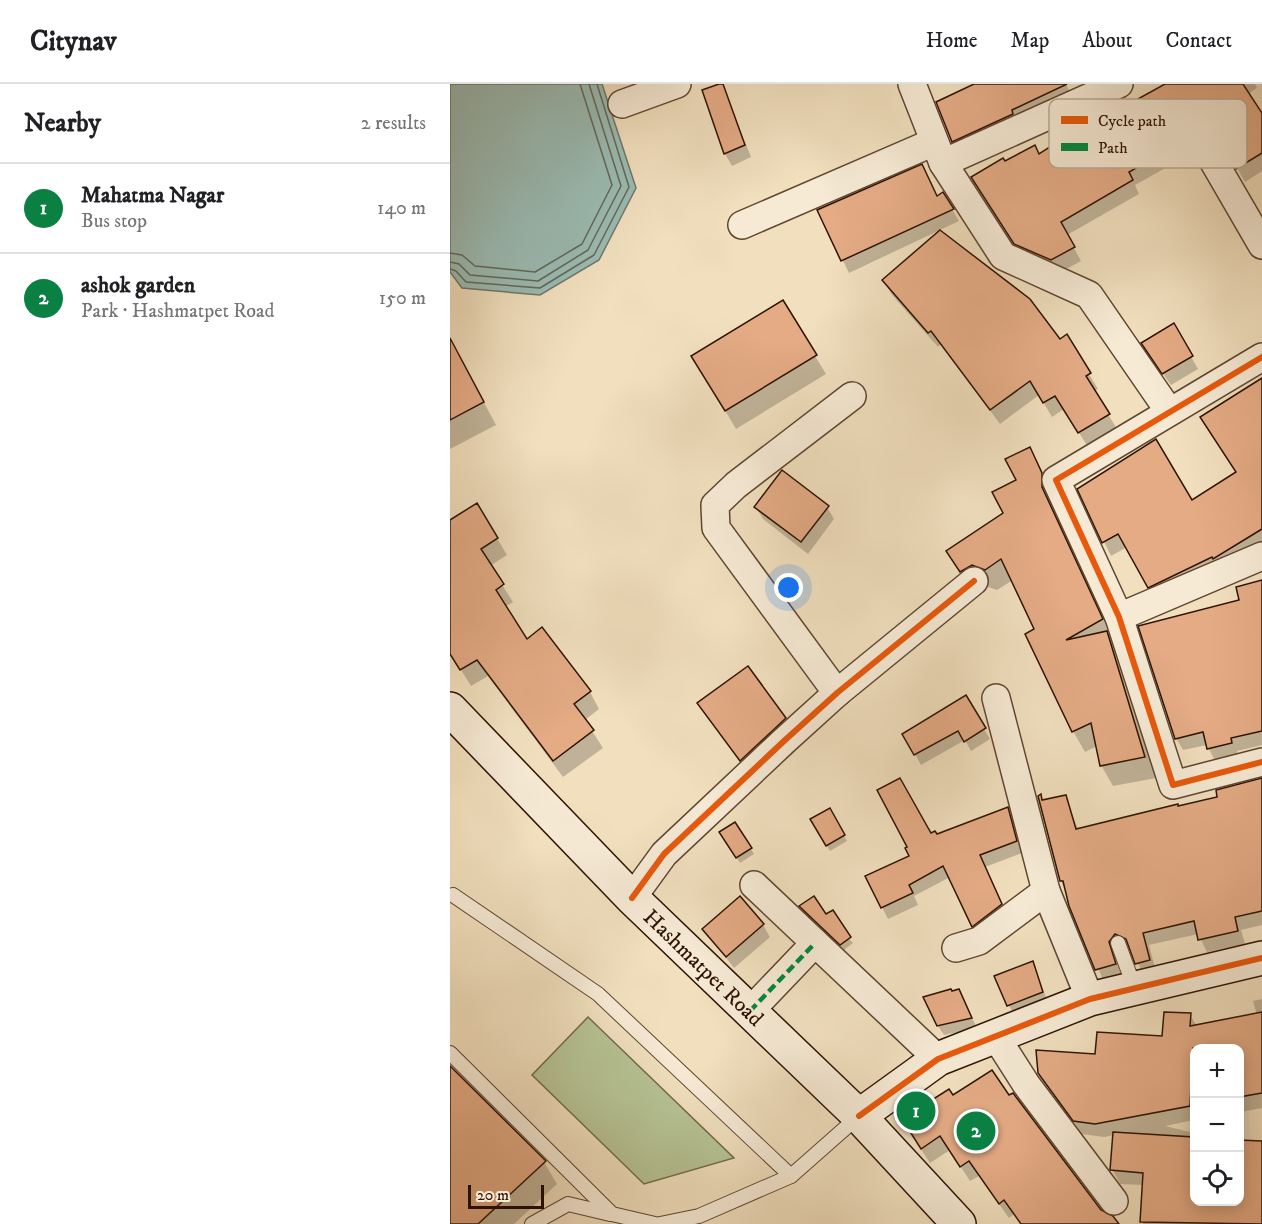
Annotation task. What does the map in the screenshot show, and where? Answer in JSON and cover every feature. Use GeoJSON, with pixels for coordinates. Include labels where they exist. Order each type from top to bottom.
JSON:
{"type":"FeatureCollection","features":[{"type":"Feature","properties":{"kind":"main road","name":"Hashmatpet Road"},"geometry":{"type":"LineString","coordinates":[[450,709],[632,898],[859,1116],[959,1224]]}},
{"type":"Feature","properties":{"kind":"main road"},"geometry":{"type":"LineString","coordinates":[[859,1116],[938,1059],[1090,999],[1262,958]]}},
{"type":"Feature","properties":{"kind":"street"},"geometry":{"type":"LineString","coordinates":[[622,104],[677,84]]}},
{"type":"Feature","properties":{"kind":"street"},"geometry":{"type":"LineString","coordinates":[[912,84],[938,152],[1003,256],[1089,295],[1169,411]]}},
{"type":"Feature","properties":{"kind":"street"},"geometry":{"type":"LineString","coordinates":[[1079,99],[1119,84]]}},
{"type":"Feature","properties":{"kind":"street"},"geometry":{"type":"LineString","coordinates":[[742,225],[1049,110]]}},
{"type":"Feature","properties":{"kind":"street"},"geometry":{"type":"LineString","coordinates":[[1217,168],[1262,245]]}},
{"type":"Feature","properties":{"kind":"street"},"geometry":{"type":"LineString","coordinates":[[1262,357],[1056,480],[1119,617],[1173,785],[1262,762]]}},
{"type":"Feature","properties":{"kind":"street"},"geometry":{"type":"LineString","coordinates":[[837,693],[716,528],[716,505],[736,485],[852,396]]}},
{"type":"Feature","properties":{"kind":"street"},"geometry":{"type":"LineString","coordinates":[[1119,617],[1262,556]]}},
{"type":"Feature","properties":{"kind":"street"},"geometry":{"type":"LineString","coordinates":[[632,898],[664,854],[837,693],[974,581]]}},
{"type":"Feature","properties":{"kind":"street"},"geometry":{"type":"LineString","coordinates":[[996,698],[1046,891],[1090,999]]}},
{"type":"Feature","properties":{"kind":"street"},"geometry":{"type":"LineString","coordinates":[[754,885],[938,1059]]}},
{"type":"Feature","properties":{"kind":"street"},"geometry":{"type":"LineString","coordinates":[[956,948],[979,941],[1046,891]]}},
{"type":"Feature","properties":{"kind":"street"},"geometry":{"type":"LineString","coordinates":[[750,1011],[815,943]]}},
{"type":"Feature","properties":{"kind":"street"},"geometry":{"type":"LineString","coordinates":[[996,1037],[1026,1084],[1114,1201]]}},
{"type":"Feature","properties":{"kind":"lane"},"geometry":{"type":"LineString","coordinates":[[453,896],[598,993],[791,1176]]}},
{"type":"Feature","properties":{"kind":"lane"},"geometry":{"type":"LineString","coordinates":[[1118,943],[1131,978],[1146,986]]}},
{"type":"Feature","properties":{"kind":"lane"},"geometry":{"type":"LineString","coordinates":[[450,1053],[612,1214]]}},
{"type":"Feature","properties":{"kind":"lane"},"geometry":{"type":"LineString","coordinates":[[532,1224],[568,1204],[658,1224],[699,1216],[791,1176],[859,1116]]}},
{"type":"Feature","properties":{"kind":"green space"},"geometry":{"type":"Polygon","coordinates":[[[588,1017],[734,1158],[644,1184],[532,1075],[588,1017]]]}},
{"type":"Feature","properties":{"kind":"water"},"geometry":{"type":"Polygon","coordinates":[[[450,84],[602,84],[636,188],[599,260],[540,295],[462,288],[450,272],[450,84]]]}},
{"type":"Feature","properties":{"kind":"building"},"geometry":{"type":"Polygon","coordinates":[[[723,84],[745,145],[724,154],[702,90],[723,84]]]}},
{"type":"Feature","properties":{"kind":"building"},"geometry":{"type":"Polygon","coordinates":[[[974,84],[1067,84],[1012,110],[1013,114],[952,142],[936,102],[974,84]]]}},
{"type":"Feature","properties":{"kind":"building"},"geometry":{"type":"Polygon","coordinates":[[[1165,84],[1243,84],[1262,113],[1262,153],[1247,162],[1247,99],[1138,99],[1165,84]]]}},
{"type":"Feature","properties":{"kind":"building"},"geometry":{"type":"Polygon","coordinates":[[[1035,145],[1039,154],[1049,148],[1049,168],[1136,168],[1129,172],[1133,180],[1061,222],[1075,247],[1051,260],[1014,244],[971,177],[1003,158],[1005,161],[1035,145]]]}},
{"type":"Feature","properties":{"kind":"building"},"geometry":{"type":"Polygon","coordinates":[[[922,164],[937,196],[943,192],[954,209],[841,261],[817,210],[922,164]]]}},
{"type":"Feature","properties":{"kind":"building"},"geometry":{"type":"Polygon","coordinates":[[[940,230],[1030,299],[1060,339],[1067,334],[1091,373],[1086,376],[1110,414],[1078,433],[1055,396],[1043,403],[1030,381],[990,410],[931,331],[928,333],[882,280],[940,230]]]}},
{"type":"Feature","properties":{"kind":"building"},"geometry":{"type":"Polygon","coordinates":[[[783,300],[817,355],[725,411],[691,356],[783,300]]]}},
{"type":"Feature","properties":{"kind":"building"},"geometry":{"type":"Polygon","coordinates":[[[1174,323],[1193,356],[1162,374],[1141,343],[1174,323]]]}},
{"type":"Feature","properties":{"kind":"building"},"geometry":{"type":"Polygon","coordinates":[[[450,338],[484,402],[450,420],[450,338]]]}},
{"type":"Feature","properties":{"kind":"building"},"geometry":{"type":"Polygon","coordinates":[[[1262,378],[1262,529],[1213,559],[1212,557],[1148,588],[1118,534],[1102,543],[1077,489],[1156,439],[1192,500],[1236,472],[1200,417],[1262,378]]]}},
{"type":"Feature","properties":{"kind":"building"},"geometry":{"type":"Polygon","coordinates":[[[1030,447],[1042,473],[1042,487],[1103,619],[1066,640],[1107,631],[1145,757],[1100,766],[1091,723],[1072,732],[1025,634],[1034,629],[1001,559],[985,570],[972,565],[960,572],[946,551],[1003,513],[992,492],[1016,480],[1005,459],[1030,447]]]}},
{"type":"Feature","properties":{"kind":"building"},"geometry":{"type":"Polygon","coordinates":[[[782,470],[829,506],[801,542],[754,507],[782,470]]]}},
{"type":"Feature","properties":{"kind":"building"},"geometry":{"type":"Polygon","coordinates":[[[477,503],[498,538],[481,549],[504,584],[496,590],[527,639],[542,627],[591,691],[574,704],[594,730],[553,761],[477,660],[460,670],[450,654],[450,520],[477,503]]]}},
{"type":"Feature","properties":{"kind":"building"},"geometry":{"type":"Polygon","coordinates":[[[1262,580],[1262,731],[1231,738],[1232,743],[1207,749],[1203,732],[1175,739],[1138,626],[1239,600],[1236,587],[1262,580]]]}},
{"type":"Feature","properties":{"kind":"building"},"geometry":{"type":"Polygon","coordinates":[[[748,666],[786,718],[740,761],[697,703],[748,666]]]}},
{"type":"Feature","properties":{"kind":"building"},"geometry":{"type":"Polygon","coordinates":[[[966,695],[986,728],[964,742],[958,731],[914,755],[902,734],[966,695]]]}},
{"type":"Feature","properties":{"kind":"building"},"geometry":{"type":"Polygon","coordinates":[[[900,778],[931,833],[935,831],[937,834],[1008,807],[1017,841],[980,855],[1002,904],[972,927],[943,866],[909,885],[913,893],[881,908],[865,876],[909,856],[905,848],[907,847],[877,790],[900,778]]]}},
{"type":"Feature","properties":{"kind":"building"},"geometry":{"type":"Polygon","coordinates":[[[1262,778],[1262,911],[1235,917],[1238,931],[1198,940],[1194,921],[1143,933],[1150,960],[1135,964],[1126,939],[1115,934],[1109,942],[1116,964],[1095,970],[1069,906],[1063,881],[1060,881],[1038,796],[1041,794],[1042,800],[1066,795],[1076,829],[1178,804],[1178,806],[1217,797],[1216,790],[1262,778]]]}},
{"type":"Feature","properties":{"kind":"building"},"geometry":{"type":"Polygon","coordinates":[[[830,808],[845,835],[826,846],[810,819],[830,808]]]}},
{"type":"Feature","properties":{"kind":"building"},"geometry":{"type":"Polygon","coordinates":[[[735,822],[752,848],[736,858],[719,832],[735,822]]]}},
{"type":"Feature","properties":{"kind":"building"},"geometry":{"type":"Polygon","coordinates":[[[740,896],[764,924],[726,957],[702,929],[740,896]]]}},
{"type":"Feature","properties":{"kind":"building"},"geometry":{"type":"Polygon","coordinates":[[[814,896],[826,914],[833,910],[851,937],[840,945],[799,906],[814,896]]]}},
{"type":"Feature","properties":{"kind":"building"},"geometry":{"type":"Polygon","coordinates":[[[1033,961],[1043,992],[1007,1006],[994,976],[1033,961]]]}},
{"type":"Feature","properties":{"kind":"building"},"geometry":{"type":"Polygon","coordinates":[[[951,989],[952,991],[959,989],[972,1018],[937,1026],[923,997],[951,989]]]}},
{"type":"Feature","properties":{"kind":"building"},"geometry":{"type":"Polygon","coordinates":[[[1164,1012],[1191,1013],[1190,1026],[1262,1012],[1262,1093],[1244,1096],[1244,1044],[1190,1044],[1190,1106],[1095,1124],[1073,1121],[1038,1073],[1036,1050],[1095,1054],[1097,1032],[1162,1036],[1164,1012]]]}},
{"type":"Feature","properties":{"kind":"building"},"geometry":{"type":"Polygon","coordinates":[[[450,1066],[546,1161],[478,1224],[450,1224],[450,1066]]]}},
{"type":"Feature","properties":{"kind":"building"},"geometry":{"type":"Polygon","coordinates":[[[992,1070],[1009,1095],[1013,1093],[1101,1210],[1113,1216],[1119,1224],[1021,1224],[1004,1200],[999,1204],[969,1161],[960,1167],[940,1136],[921,1149],[902,1119],[949,1089],[953,1095],[992,1070]]]}},
{"type":"Feature","properties":{"kind":"building"},"geometry":{"type":"Polygon","coordinates":[[[1113,1132],[1190,1137],[1190,1206],[1244,1206],[1244,1140],[1262,1141],[1262,1224],[1140,1222],[1143,1173],[1110,1170],[1113,1132]]]}},
{"type":"Feature","properties":{"kind":"marked path"},"geometry":{"type":"LineString","coordinates":[[750,1011],[815,943]]}},
{"type":"Feature","properties":{"kind":"cycle path"},"geometry":{"type":"LineString","coordinates":[[1262,357],[1056,480],[1119,617],[1173,785],[1262,762]]}},
{"type":"Feature","properties":{"kind":"cycle path"},"geometry":{"type":"LineString","coordinates":[[632,898],[664,854],[784,741],[837,693],[974,581]]}},
{"type":"Feature","properties":{"kind":"cycle path"},"geometry":{"type":"LineString","coordinates":[[859,1116],[938,1059],[1090,999],[1262,958]]}},
{"type":"Feature","properties":{"kind":"place","name":"Mahatma Nagar"},"geometry":{"type":"Point","coordinates":[916,1111]}},
{"type":"Feature","properties":{"kind":"place","name":"ashok garden"},"geometry":{"type":"Point","coordinates":[976,1131]}}]}
